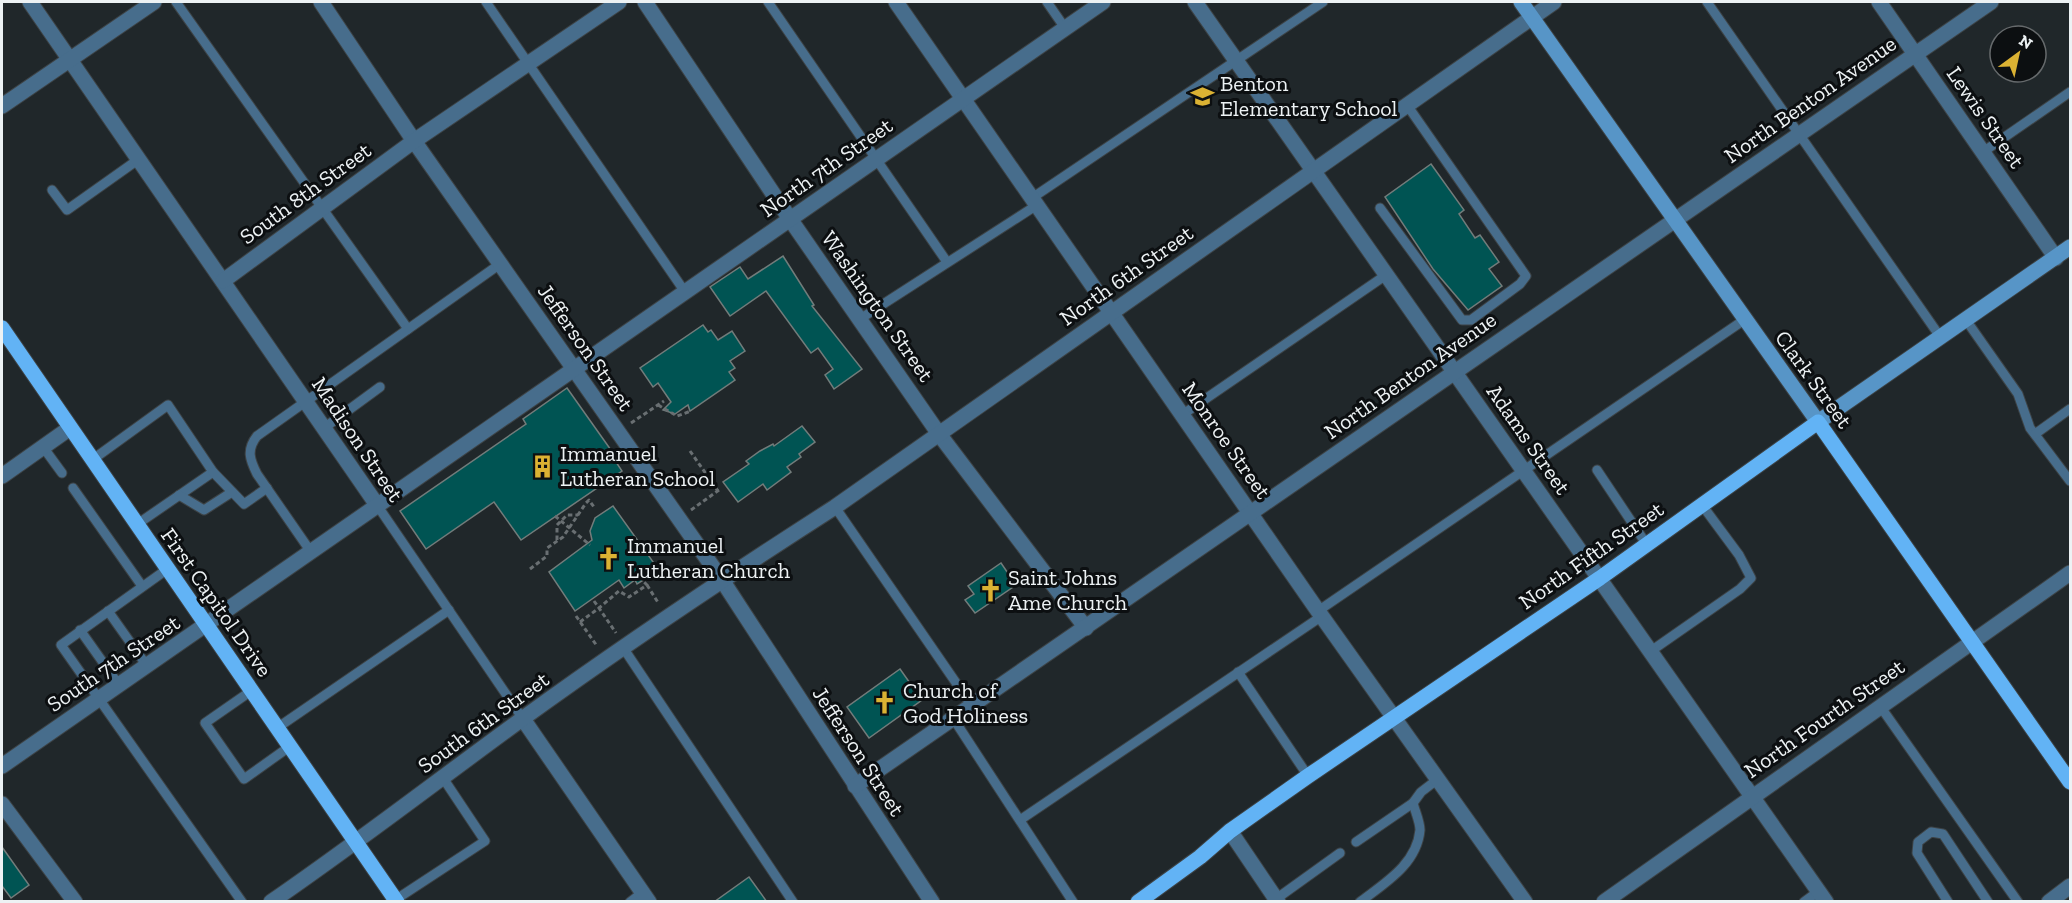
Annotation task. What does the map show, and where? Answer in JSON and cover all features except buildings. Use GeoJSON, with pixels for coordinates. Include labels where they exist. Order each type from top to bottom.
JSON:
{"type":"FeatureCollection","features":[{"type":"Feature","properties":{"kind":"main road","name":"Clark Street"},"geometry":{"type":"LineString","coordinates":[[1521,2],[2070,782]]}},
{"type":"Feature","properties":{"kind":"main road","name":"North Fifth Street"},"geometry":{"type":"LineString","coordinates":[[1138,902],[1230,831],[1308,776],[1600,579],[1818,422],[2070,248]]}},
{"type":"Feature","properties":{"kind":"main road","name":"First Capitol Drive"},"geometry":{"type":"LineString","coordinates":[[2,328],[395,901]]}},
{"type":"Feature","properties":{"kind":"street","name":"Madison Street"},"geometry":{"type":"LineString","coordinates":[[30,2],[377,505]]}},
{"type":"Feature","properties":{"kind":"street"},"geometry":{"type":"LineString","coordinates":[[2,106],[154,2]]}},
{"type":"Feature","properties":{"kind":"street","name":"Jefferson Street"},"geometry":{"type":"LineString","coordinates":[[321,2],[414,141],[722,580],[932,902]]}},
{"type":"Feature","properties":{"kind":"street","name":"South 8th Street"},"geometry":{"type":"LineString","coordinates":[[223,281],[414,141],[619,2]]}},
{"type":"Feature","properties":{"kind":"street","name":"Washington Street"},"geometry":{"type":"LineString","coordinates":[[645,2],[790,219],[939,434],[1086,628]]}},
{"type":"Feature","properties":{"kind":"street","name":"Monroe Street"},"geometry":{"type":"LineString","coordinates":[[896,2],[1250,513],[1525,902]]}},
{"type":"Feature","properties":{"kind":"street","name":"North 7th Street"},"geometry":{"type":"LineString","coordinates":[[574,370],[1103,2]]}},
{"type":"Feature","properties":{"kind":"street","name":"Adams Street"},"geometry":{"type":"LineString","coordinates":[[1195,2],[1822,896]]}},
{"type":"Feature","properties":{"kind":"street","name":"North 6th Street"},"geometry":{"type":"LineString","coordinates":[[722,580],[835,507],[1554,2]]}},
{"type":"Feature","properties":{"kind":"street","name":"Lewis Street"},"geometry":{"type":"LineString","coordinates":[[1880,2],[2056,258]]}},
{"type":"Feature","properties":{"kind":"street","name":"North Benton Avenue"},"geometry":{"type":"LineString","coordinates":[[855,786],[1991,2]]}},
{"type":"Feature","properties":{"kind":"street","name":"South 7th Street"},"geometry":{"type":"LineString","coordinates":[[2,766],[574,370]]}},
{"type":"Feature","properties":{"kind":"street"},"geometry":{"type":"LineString","coordinates":[[2,476],[70,428]]}},
{"type":"Feature","properties":{"kind":"street","name":"North Fourth Street"},"geometry":{"type":"LineString","coordinates":[[1604,902],[2070,573]]}},
{"type":"Feature","properties":{"kind":"street","name":"South 6th Street"},"geometry":{"type":"LineString","coordinates":[[272,902],[356,843],[523,719],[722,580]]}},
{"type":"Feature","properties":{"kind":"street","name":"Madison Street"},"geometry":{"type":"LineString","coordinates":[[523,719],[646,897]]}},
{"type":"Feature","properties":{"kind":"street"},"geometry":{"type":"LineString","coordinates":[[2,804],[75,902]]}},
{"type":"Feature","properties":{"kind":"street"},"geometry":{"type":"LineString","coordinates":[[1230,831],[1277,900]]}},
{"type":"Feature","properties":{"kind":"street"},"geometry":{"type":"LineString","coordinates":[[2049,902],[2070,886]]}},
{"type":"Feature","properties":{"kind":"lane"},"geometry":{"type":"LineString","coordinates":[[176,2],[408,329]]}},
{"type":"Feature","properties":{"kind":"lane"},"geometry":{"type":"LineString","coordinates":[[486,2],[685,292]]}},
{"type":"Feature","properties":{"kind":"lane"},"geometry":{"type":"LineString","coordinates":[[768,2],[947,262]]}},
{"type":"Feature","properties":{"kind":"lane"},"geometry":{"type":"LineString","coordinates":[[1047,2],[1065,28]]}},
{"type":"Feature","properties":{"kind":"lane"},"geometry":{"type":"LineString","coordinates":[[860,319],[947,262],[1323,2]]}},
{"type":"Feature","properties":{"kind":"lane"},"geometry":{"type":"LineString","coordinates":[[1707,2],[1941,338]]}},
{"type":"Feature","properties":{"kind":"lane"},"geometry":{"type":"LineString","coordinates":[[1983,152],[2070,92]]}},
{"type":"Feature","properties":{"kind":"lane"},"geometry":{"type":"LineString","coordinates":[[1380,208],[1462,320],[1471,320],[1520,284],[1526,276],[1407,105]]}},
{"type":"Feature","properties":{"kind":"lane"},"geometry":{"type":"LineString","coordinates":[[52,190],[67,210],[139,159]]}},
{"type":"Feature","properties":{"kind":"lane"},"geometry":{"type":"LineString","coordinates":[[311,552],[250,461],[251,444],[257,436],[305,401],[500,264]]}},
{"type":"Feature","properties":{"kind":"lane"},"geometry":{"type":"LineString","coordinates":[[1182,415],[1386,275]]}},
{"type":"Feature","properties":{"kind":"lane"},"geometry":{"type":"LineString","coordinates":[[1020,820],[1238,672],[1744,320]]}},
{"type":"Feature","properties":{"kind":"lane"},"geometry":{"type":"LineString","coordinates":[[1966,320],[2018,394],[2035,434],[2070,481]]}},
{"type":"Feature","properties":{"kind":"lane"},"geometry":{"type":"LineString","coordinates":[[324,428],[380,387]]}},
{"type":"Feature","properties":{"kind":"lane"},"geometry":{"type":"LineString","coordinates":[[92,460],[168,405],[213,472],[244,504],[267,488]]}},
{"type":"Feature","properties":{"kind":"lane"},"geometry":{"type":"LineString","coordinates":[[2035,434],[2070,409]]}},
{"type":"Feature","properties":{"kind":"lane"},"geometry":{"type":"LineString","coordinates":[[43,447],[62,473]]}},
{"type":"Feature","properties":{"kind":"lane"},"geometry":{"type":"LineString","coordinates":[[1596,470],[1647,545]]}},
{"type":"Feature","properties":{"kind":"lane"},"geometry":{"type":"LineString","coordinates":[[136,525],[213,472]]}},
{"type":"Feature","properties":{"kind":"lane"},"geometry":{"type":"LineString","coordinates":[[73,488],[142,586]]}},
{"type":"Feature","properties":{"kind":"lane"},"geometry":{"type":"LineString","coordinates":[[180,495],[204,510],[232,492]]}},
{"type":"Feature","properties":{"kind":"lane","name":"Madison Street"},"geometry":{"type":"LineString","coordinates":[[377,505],[523,719]]}},
{"type":"Feature","properties":{"kind":"lane"},"geometry":{"type":"LineString","coordinates":[[1651,651],[1740,589],[1750,578],[1739,555],[1702,505]]}},
{"type":"Feature","properties":{"kind":"lane"},"geometry":{"type":"LineString","coordinates":[[835,507],[972,705]]}},
{"type":"Feature","properties":{"kind":"lane"},"geometry":{"type":"LineString","coordinates":[[166,570],[61,645],[242,902]]}},
{"type":"Feature","properties":{"kind":"lane"},"geometry":{"type":"LineString","coordinates":[[277,728],[449,610]]}},
{"type":"Feature","properties":{"kind":"lane"},"geometry":{"type":"LineString","coordinates":[[108,611],[147,666]]}},
{"type":"Feature","properties":{"kind":"lane"},"geometry":{"type":"LineString","coordinates":[[80,630],[119,685]]}},
{"type":"Feature","properties":{"kind":"lane"},"geometry":{"type":"LineString","coordinates":[[624,649],[793,902]]}},
{"type":"Feature","properties":{"kind":"lane"},"geometry":{"type":"LineString","coordinates":[[1238,672],[1308,776]]}},
{"type":"Feature","properties":{"kind":"lane"},"geometry":{"type":"LineString","coordinates":[[251,691],[205,723],[244,779],[290,747]]}},
{"type":"Feature","properties":{"kind":"lane"},"geometry":{"type":"LineString","coordinates":[[1880,706],[2018,902]]}},
{"type":"Feature","properties":{"kind":"lane"},"geometry":{"type":"LineString","coordinates":[[953,718],[1073,902]]}},
{"type":"Feature","properties":{"kind":"lane"},"geometry":{"type":"LineString","coordinates":[[395,901],[484,841],[443,778]]}},
{"type":"Feature","properties":{"kind":"lane"},"geometry":{"type":"LineString","coordinates":[[1356,842],[1413,803],[1421,792],[1438,779]]}},
{"type":"Feature","properties":{"kind":"lane"},"geometry":{"type":"LineString","coordinates":[[1360,902],[1402,869],[1414,849],[1420,829],[1413,803]]}},
{"type":"Feature","properties":{"kind":"lane"},"geometry":{"type":"LineString","coordinates":[[1948,902],[1917,854],[1918,842],[1931,832],[1943,834],[1988,902]]}},
{"type":"Feature","properties":{"kind":"lane"},"geometry":{"type":"LineString","coordinates":[[1277,900],[1340,853]]}},
{"type":"Feature","properties":{"kind":"lane"},"geometry":{"type":"LineString","coordinates":[[1804,902],[1822,896]]}},
{"type":"Feature","properties":{"kind":"lane"},"geometry":{"type":"LineString","coordinates":[[630,902],[646,897]]}},
{"type":"Feature","properties":{"kind":"path"},"geometry":{"type":"LineString","coordinates":[[631,423],[664,401]]}},
{"type":"Feature","properties":{"kind":"path"},"geometry":{"type":"LineString","coordinates":[[658,405],[677,416],[691,411]]}},
{"type":"Feature","properties":{"kind":"path"},"geometry":{"type":"LineString","coordinates":[[690,452],[718,490],[691,510]]}},
{"type":"Feature","properties":{"kind":"path"},"geometry":{"type":"LineString","coordinates":[[530,569],[547,556],[547,548],[558,541],[589,500],[594,507]]}},
{"type":"Feature","properties":{"kind":"path"},"geometry":{"type":"LineString","coordinates":[[558,541],[557,525],[567,515],[578,515]]}},
{"type":"Feature","properties":{"kind":"path"},"geometry":{"type":"LineString","coordinates":[[555,516],[590,545]]}},
{"type":"Feature","properties":{"kind":"path"},"geometry":{"type":"LineString","coordinates":[[580,622],[619,591],[629,597],[645,584],[659,604]]}},
{"type":"Feature","properties":{"kind":"path"},"geometry":{"type":"LineString","coordinates":[[594,600],[616,633]]}},
{"type":"Feature","properties":{"kind":"path"},"geometry":{"type":"LineString","coordinates":[[576,616],[597,646]]}},
{"type":"Feature","properties":{"kind":"place","name":"Benton Elementary School"},"geometry":{"type":"Point","coordinates":[1202,96]}},
{"type":"Feature","properties":{"kind":"place","name":"Immanuel Lutheran School"},"geometry":{"type":"Point","coordinates":[542,466]}},
{"type":"Feature","properties":{"kind":"place","name":"Immanuel Lutheran Church"},"geometry":{"type":"Point","coordinates":[609,558]}},
{"type":"Feature","properties":{"kind":"place","name":"Saint Johns Ame Church"},"geometry":{"type":"Point","coordinates":[990,590]}},
{"type":"Feature","properties":{"kind":"place","name":"Church of God Holiness"},"geometry":{"type":"Point","coordinates":[885,703]}}]}
